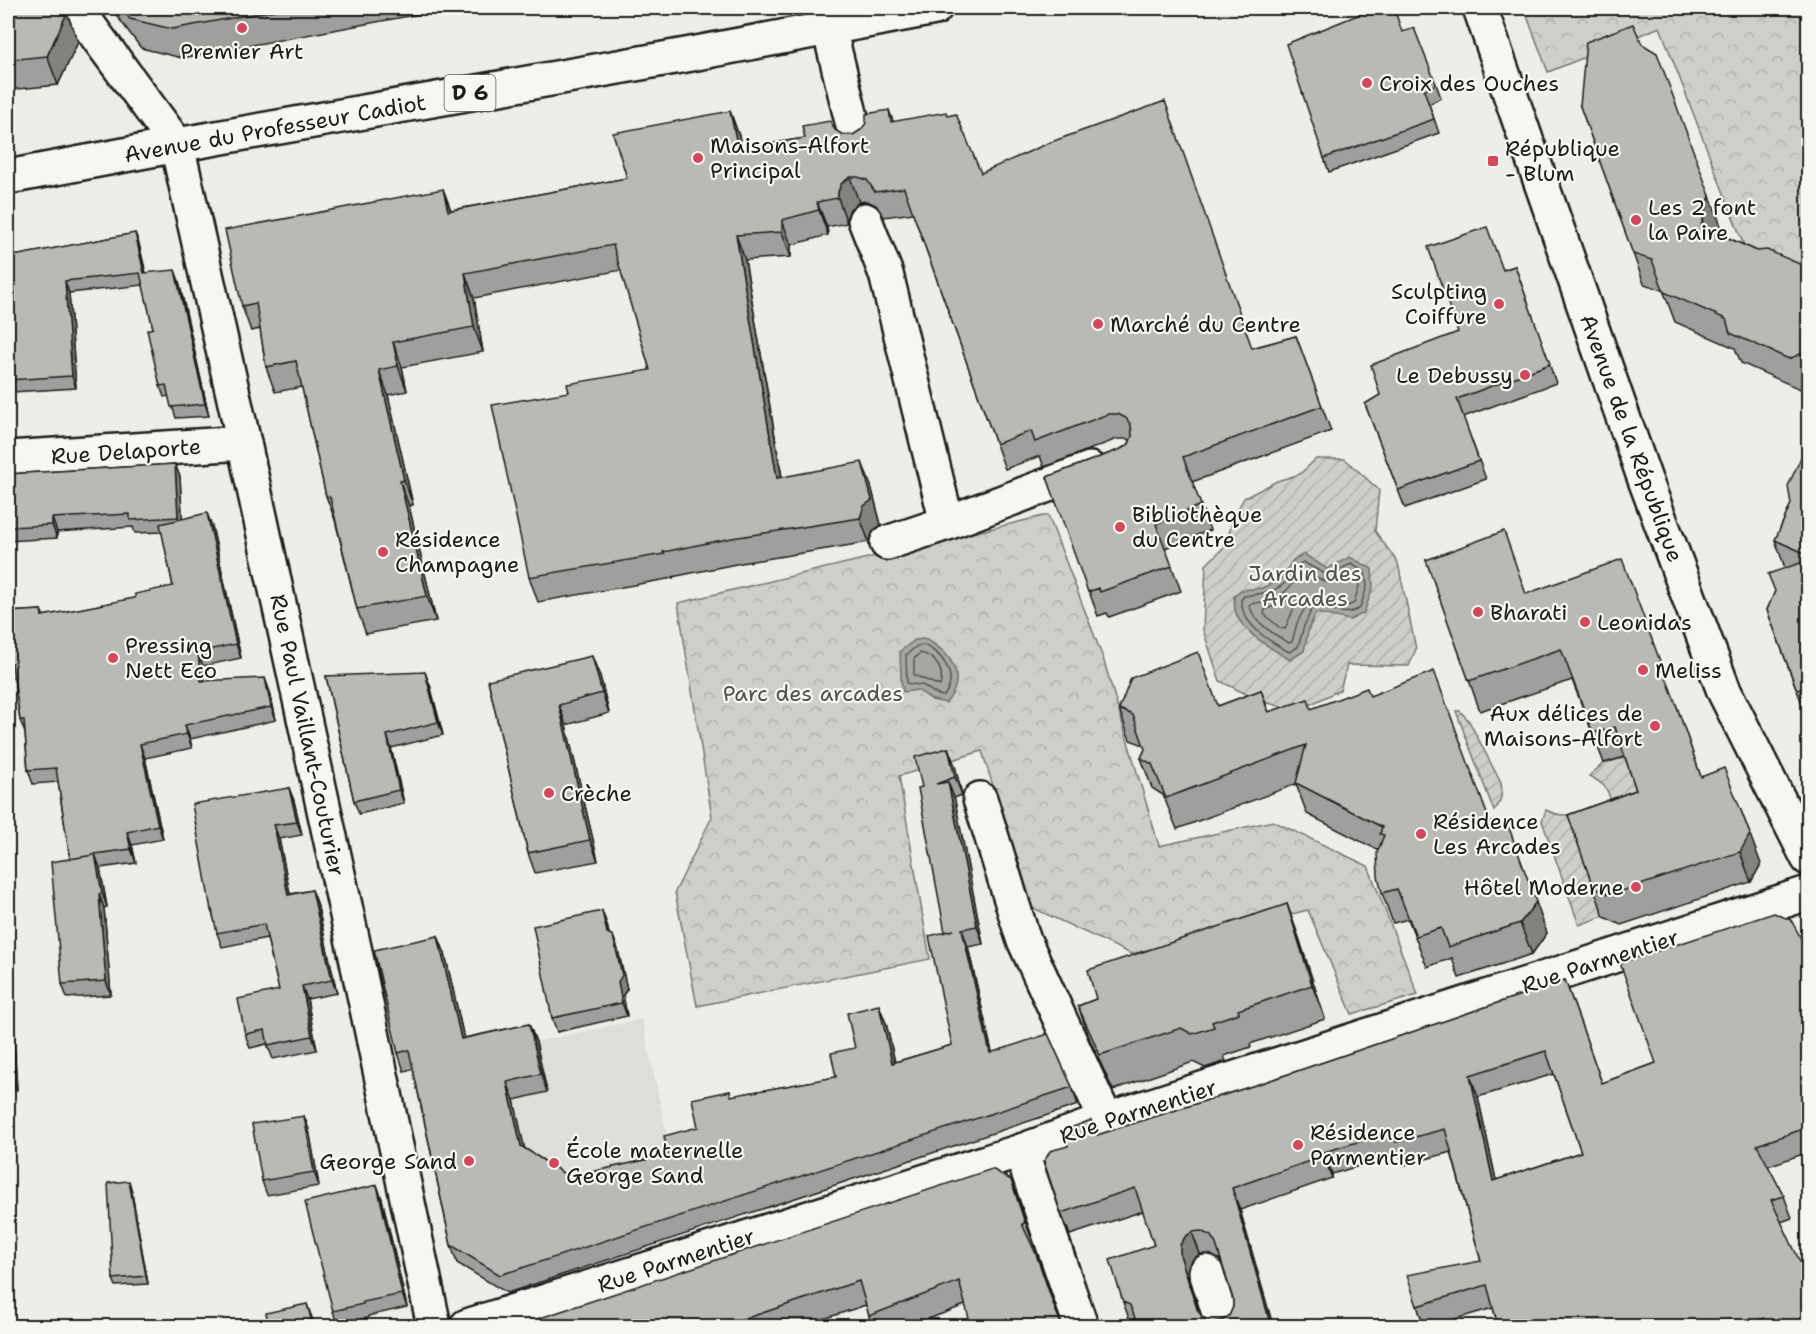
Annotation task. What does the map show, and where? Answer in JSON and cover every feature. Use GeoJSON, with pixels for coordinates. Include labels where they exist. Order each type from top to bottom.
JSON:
{"type":"FeatureCollection","features":[{"type":"Feature","properties":{"kind":"street"},"geometry":{"type":"LineString","coordinates":[[76,8],[177,145]]}},
{"type":"Feature","properties":{"kind":"street","name":"Avenue du Professeur Cadiot"},"geometry":{"type":"LineString","coordinates":[[8,177],[934,8]]}},
{"type":"Feature","properties":{"kind":"street","name":"Avenue de la République"},"geometry":{"type":"LineString","coordinates":[[1480,8],[1644,477],[1724,691],[1809,858]]}},
{"type":"Feature","properties":{"kind":"street"},"geometry":{"type":"LineString","coordinates":[[829,28],[857,142]]}},
{"type":"Feature","properties":{"kind":"street","name":"Rue Paul Vaillant-Couturier"},"geometry":{"type":"LineString","coordinates":[[177,145],[354,947],[434,1326]]}},
{"type":"Feature","properties":{"kind":"street"},"geometry":{"type":"LineString","coordinates":[[865,220],[886,274],[946,523]]}},
{"type":"Feature","properties":{"kind":"street","name":"Rue Delaporte"},"geometry":{"type":"LineString","coordinates":[[8,458],[244,443]]}},
{"type":"Feature","properties":{"kind":"street"},"geometry":{"type":"LineString","coordinates":[[886,543],[1112,461]]}},
{"type":"Feature","properties":{"kind":"street"},"geometry":{"type":"LineString","coordinates":[[980,799],[1023,938],[1106,1120]]}},
{"type":"Feature","properties":{"kind":"street","name":"Rue Parmentier"},"geometry":{"type":"LineString","coordinates":[[467,1326],[1021,1151],[1106,1120],[1809,893]]}},
{"type":"Feature","properties":{"kind":"street"},"geometry":{"type":"LineString","coordinates":[[1021,1151],[1081,1326]]}},
{"type":"Feature","properties":{"kind":"street"},"geometry":{"type":"LineString","coordinates":[[1206,1272],[1223,1326]]}},
{"type":"Feature","properties":{"kind":"shaded area","name":"École maternelle George Sand"},"geometry":{"type":"Polygon","coordinates":[[[642,1019],[688,1233],[507,1293],[457,1263],[415,1068],[642,1019]]]}},
{"type":"Feature","properties":{"kind":"green space"},"geometry":{"type":"Polygon","coordinates":[[[1524,8],[1808,8],[1808,280],[1748,256],[1660,27],[1548,72],[1524,8]]]}},
{"type":"Feature","properties":{"kind":"green space","name":"Jardin des Arcades"},"geometry":{"type":"Polygon","coordinates":[[[1316,459],[1345,459],[1379,490],[1375,531],[1398,563],[1416,649],[1409,666],[1347,665],[1340,690],[1297,711],[1258,700],[1220,681],[1203,630],[1206,565],[1226,545],[1233,518],[1244,498],[1277,481],[1300,474],[1316,459]]]}},
{"type":"Feature","properties":{"kind":"green space","name":"Parc des arcades"},"geometry":{"type":"Polygon","coordinates":[[[1048,515],[1103,658],[1159,846],[1273,821],[1368,866],[1418,995],[1352,1014],[1308,910],[1131,954],[1031,907],[982,751],[899,776],[930,959],[697,1006],[675,892],[712,817],[678,603],[1048,515]]]}},
{"type":"Feature","properties":{"kind":"green space"},"geometry":{"type":"Polygon","coordinates":[[[1456,711],[1460,711],[1469,721],[1501,783],[1501,798],[1494,811],[1456,711]]]}},
{"type":"Feature","properties":{"kind":"green space"},"geometry":{"type":"Polygon","coordinates":[[[1626,757],[1647,820],[1604,916],[1579,925],[1542,821],[1546,810],[1570,815],[1611,803],[1604,786],[1589,776],[1604,763],[1626,757]]]}},
{"type":"Feature","properties":{"kind":"water"},"geometry":{"type":"Polygon","coordinates":[[[1304,554],[1327,569],[1350,557],[1372,569],[1373,587],[1364,613],[1350,620],[1316,613],[1309,628],[1304,651],[1290,660],[1243,626],[1235,610],[1234,596],[1241,590],[1262,588],[1280,580],[1293,560],[1304,554]]]}},
{"type":"Feature","properties":{"kind":"water"},"geometry":{"type":"Polygon","coordinates":[[[925,639],[942,651],[954,666],[956,684],[946,703],[932,700],[918,690],[903,692],[900,651],[915,640],[925,639]]]}},
{"type":"Feature","properties":{"kind":"building"},"geometry":{"type":"Polygon","coordinates":[[[8,8],[63,8],[67,13],[47,56],[8,60],[8,8]]]}},
{"type":"Feature","properties":{"kind":"building"},"geometry":{"type":"Polygon","coordinates":[[[121,8],[286,8],[172,29],[130,19],[121,8]]]}},
{"type":"Feature","properties":{"kind":"building","name":"Croix des Ouches"},"geometry":{"type":"Polygon","coordinates":[[[1375,8],[1384,8],[1396,14],[1402,32],[1414,28],[1436,84],[1424,90],[1434,119],[1324,158],[1286,44],[1375,8]]]}},
{"type":"Feature","properties":{"kind":"building"},"geometry":{"type":"Polygon","coordinates":[[[1633,24],[1642,44],[1657,53],[1710,196],[1701,226],[1757,251],[1767,250],[1809,268],[1809,353],[1805,352],[1789,359],[1730,333],[1726,319],[1664,292],[1652,260],[1633,254],[1580,106],[1586,42],[1633,24]]]}},
{"type":"Feature","properties":{"kind":"building"},"geometry":{"type":"Polygon","coordinates":[[[1165,101],[1252,348],[1296,336],[1322,406],[1183,457],[1201,505],[1156,524],[1172,566],[1100,592],[1099,588],[1088,592],[1047,477],[1121,449],[1129,444],[1132,436],[1131,425],[1126,418],[1118,414],[1108,414],[1035,442],[1031,431],[996,444],[904,188],[875,192],[867,180],[850,177],[841,184],[838,198],[817,202],[819,210],[782,220],[782,232],[736,235],[777,478],[862,462],[872,500],[864,506],[860,518],[732,538],[663,552],[664,554],[529,577],[492,405],[569,392],[567,384],[650,370],[613,245],[465,273],[474,327],[393,342],[398,366],[379,370],[404,480],[400,481],[427,596],[357,609],[330,497],[326,496],[296,361],[266,367],[256,303],[242,306],[225,230],[443,189],[448,211],[627,178],[613,133],[730,111],[738,149],[805,138],[802,126],[830,121],[835,130],[843,135],[853,135],[866,123],[866,114],[889,110],[891,122],[946,112],[948,116],[956,114],[981,173],[1051,142],[1165,101]]]}},
{"type":"Feature","properties":{"kind":"building"},"geometry":{"type":"Polygon","coordinates":[[[1487,227],[1503,270],[1515,266],[1550,364],[1457,399],[1479,461],[1398,490],[1365,404],[1380,395],[1371,365],[1458,332],[1428,247],[1487,227]]]}},
{"type":"Feature","properties":{"kind":"building"},"geometry":{"type":"Polygon","coordinates":[[[135,233],[144,273],[175,270],[205,404],[171,407],[166,385],[160,386],[147,330],[153,328],[140,273],[65,281],[72,376],[8,380],[8,257],[135,233]]]}},
{"type":"Feature","properties":{"kind":"building"},"geometry":{"type":"Polygon","coordinates":[[[1809,440],[1809,555],[1775,540],[1791,504],[1788,486],[1809,440]]]}},
{"type":"Feature","properties":{"kind":"building"},"geometry":{"type":"Polygon","coordinates":[[[175,464],[178,517],[130,520],[130,514],[52,518],[52,525],[8,527],[8,474],[175,464]]]}},
{"type":"Feature","properties":{"kind":"building"},"geometry":{"type":"Polygon","coordinates":[[[207,513],[236,644],[198,652],[201,681],[265,678],[271,707],[185,725],[187,734],[140,744],[158,825],[127,832],[131,849],[95,854],[102,893],[99,894],[106,981],[62,984],[51,862],[70,859],[56,768],[28,770],[24,720],[20,720],[12,663],[8,664],[8,612],[41,610],[42,616],[135,598],[135,594],[173,586],[160,524],[207,513]]]}},
{"type":"Feature","properties":{"kind":"building"},"geometry":{"type":"Polygon","coordinates":[[[1504,531],[1526,594],[1622,559],[1701,777],[1724,768],[1750,834],[1740,852],[1610,895],[1593,887],[1568,815],[1636,790],[1615,727],[1593,733],[1561,649],[1469,681],[1426,560],[1504,531]]]}},
{"type":"Feature","properties":{"kind":"building"},"geometry":{"type":"Polygon","coordinates":[[[1809,560],[1809,687],[1797,690],[1767,610],[1775,591],[1768,574],[1809,560]]]}},
{"type":"Feature","properties":{"kind":"building"},"geometry":{"type":"Polygon","coordinates":[[[1198,652],[1218,706],[1261,690],[1268,712],[1308,699],[1311,709],[1367,688],[1370,696],[1434,671],[1493,830],[1508,825],[1536,902],[1520,923],[1448,947],[1441,928],[1416,936],[1397,889],[1382,893],[1378,876],[1377,853],[1384,835],[1380,834],[1382,827],[1296,783],[1306,745],[1166,798],[1152,764],[1141,758],[1145,749],[1133,715],[1119,709],[1131,678],[1198,652]]]}},
{"type":"Feature","properties":{"kind":"building","name":"Crèche"},"geometry":{"type":"Polygon","coordinates":[[[592,656],[602,693],[559,705],[590,840],[528,853],[488,680],[592,656]]]}},
{"type":"Feature","properties":{"kind":"building"},"geometry":{"type":"Polygon","coordinates":[[[425,672],[438,722],[387,735],[399,790],[354,801],[326,676],[425,672]]]}},
{"type":"Feature","properties":{"kind":"building"},"geometry":{"type":"Polygon","coordinates":[[[948,748],[955,777],[936,784],[948,782],[977,926],[962,929],[990,1053],[1048,1034],[1072,1087],[500,1275],[451,1245],[409,1050],[398,1053],[374,950],[438,936],[461,1039],[529,1024],[541,1074],[507,1082],[521,1146],[569,1177],[668,1155],[664,1136],[698,1127],[692,1099],[730,1091],[731,1096],[836,1077],[831,1053],[855,1048],[847,1013],[879,1005],[892,1063],[952,1045],[929,936],[954,930],[945,932],[918,788],[922,787],[915,757],[948,748]]]}},
{"type":"Feature","properties":{"kind":"building"},"geometry":{"type":"Polygon","coordinates":[[[289,788],[297,822],[274,825],[288,895],[312,890],[332,980],[302,986],[312,1036],[268,1045],[265,1030],[245,1034],[238,999],[279,990],[264,924],[217,933],[192,804],[289,788]]]}},
{"type":"Feature","properties":{"kind":"building"},"geometry":{"type":"Polygon","coordinates":[[[1287,904],[1312,985],[1238,1010],[1239,1013],[1212,1022],[1214,1027],[1192,1034],[1181,1028],[1100,1055],[1078,1006],[1096,999],[1088,970],[1287,904]]]}},
{"type":"Feature","properties":{"kind":"building"},"geometry":{"type":"Polygon","coordinates":[[[602,911],[607,933],[613,936],[622,975],[618,982],[622,1003],[552,1018],[533,926],[602,911]]]}},
{"type":"Feature","properties":{"kind":"building"},"geometry":{"type":"Polygon","coordinates":[[[1774,913],[1791,920],[1809,953],[1809,1127],[1757,1145],[1784,1196],[1771,1200],[1809,1281],[1809,1326],[1754,1326],[1764,1318],[1739,1326],[1498,1326],[1487,1285],[1417,1306],[1407,1275],[1481,1261],[1445,1129],[1396,1142],[1391,1132],[1324,1152],[1324,1156],[1232,1188],[1271,1326],[1182,1326],[1179,1319],[1158,1326],[1138,1326],[1130,1305],[1123,1302],[1110,1260],[1154,1245],[1135,1188],[1061,1213],[1044,1162],[1050,1151],[1068,1146],[1063,1131],[1091,1120],[1097,1135],[1265,1082],[1565,980],[1602,1083],[1656,1063],[1620,963],[1774,913]],[[1546,1051],[1470,1075],[1493,1181],[1581,1152],[1546,1051]],[[1201,1231],[1192,1232],[1185,1237],[1180,1245],[1180,1255],[1197,1309],[1202,1317],[1211,1322],[1221,1321],[1229,1316],[1233,1307],[1233,1299],[1216,1244],[1211,1236],[1201,1231]]]}},
{"type":"Feature","properties":{"kind":"building"},"geometry":{"type":"Polygon","coordinates":[[[8,1013],[11,1076],[8,1076],[8,1013]]]}},
{"type":"Feature","properties":{"kind":"building"},"geometry":{"type":"Polygon","coordinates":[[[304,1116],[314,1172],[262,1181],[252,1124],[304,1116]]]}},
{"type":"Feature","properties":{"kind":"building"},"geometry":{"type":"Polygon","coordinates":[[[992,1169],[1011,1180],[1025,1223],[1022,1224],[1036,1254],[1062,1326],[971,1326],[959,1281],[869,1316],[859,1281],[723,1326],[516,1326],[992,1169]]]}},
{"type":"Feature","properties":{"kind":"building"},"geometry":{"type":"Polygon","coordinates":[[[129,1181],[146,1276],[113,1279],[108,1183],[129,1181]]]}},
{"type":"Feature","properties":{"kind":"building"},"geometry":{"type":"Polygon","coordinates":[[[377,1185],[402,1294],[333,1311],[305,1202],[377,1185]]]}},
{"type":"Feature","properties":{"kind":"building"},"geometry":{"type":"Polygon","coordinates":[[[307,1304],[313,1326],[269,1326],[266,1313],[307,1304]]]}},
{"type":"Feature","properties":{"kind":"place","name":"Premier Art"},"geometry":{"type":"Point","coordinates":[242,28]}},
{"type":"Feature","properties":{"kind":"place","name":"Croix des Ouches"},"geometry":{"type":"Point","coordinates":[1367,83]}},
{"type":"Feature","properties":{"kind":"place","name":"Maisons-Alfort Principal"},"geometry":{"type":"Point","coordinates":[698,158]}},
{"type":"Feature","properties":{"kind":"place","name":"République - Blum"},"geometry":{"type":"Point","coordinates":[1493,161]}},
{"type":"Feature","properties":{"kind":"place","name":"Les 2 font la Paire"},"geometry":{"type":"Point","coordinates":[1636,220]}},
{"type":"Feature","properties":{"kind":"place","name":"Sculpting Coiffure"},"geometry":{"type":"Point","coordinates":[1499,304]}},
{"type":"Feature","properties":{"kind":"place","name":"Marché du Centre"},"geometry":{"type":"Point","coordinates":[1098,324]}},
{"type":"Feature","properties":{"kind":"place","name":"Le Debussy"},"geometry":{"type":"Point","coordinates":[1525,375]}},
{"type":"Feature","properties":{"kind":"place","name":"Bibliothèque du Centre"},"geometry":{"type":"Point","coordinates":[1120,527]}},
{"type":"Feature","properties":{"kind":"place","name":"Résidence Champagne"},"geometry":{"type":"Point","coordinates":[383,552]}},
{"type":"Feature","properties":{"kind":"place","name":"Bharati"},"geometry":{"type":"Point","coordinates":[1478,612]}},
{"type":"Feature","properties":{"kind":"place","name":"Leonidas"},"geometry":{"type":"Point","coordinates":[1585,622]}},
{"type":"Feature","properties":{"kind":"place","name":"Pressing Nett Eco"},"geometry":{"type":"Point","coordinates":[113,658]}},
{"type":"Feature","properties":{"kind":"place","name":"Meliss"},"geometry":{"type":"Point","coordinates":[1643,670]}},
{"type":"Feature","properties":{"kind":"place","name":"Aux délices de Maisons-Alfort"},"geometry":{"type":"Point","coordinates":[1655,726]}},
{"type":"Feature","properties":{"kind":"place","name":"Crèche"},"geometry":{"type":"Point","coordinates":[549,793]}},
{"type":"Feature","properties":{"kind":"place","name":"Résidence Les Arcades"},"geometry":{"type":"Point","coordinates":[1421,834]}},
{"type":"Feature","properties":{"kind":"place","name":"Hôtel Moderne"},"geometry":{"type":"Point","coordinates":[1636,887]}},
{"type":"Feature","properties":{"kind":"place","name":"Résidence Parmentier"},"geometry":{"type":"Point","coordinates":[1298,1145]}},
{"type":"Feature","properties":{"kind":"place","name":"George Sand"},"geometry":{"type":"Point","coordinates":[469,1161]}},
{"type":"Feature","properties":{"kind":"place","name":"École maternelle George Sand"},"geometry":{"type":"Point","coordinates":[554,1163]}}]}
